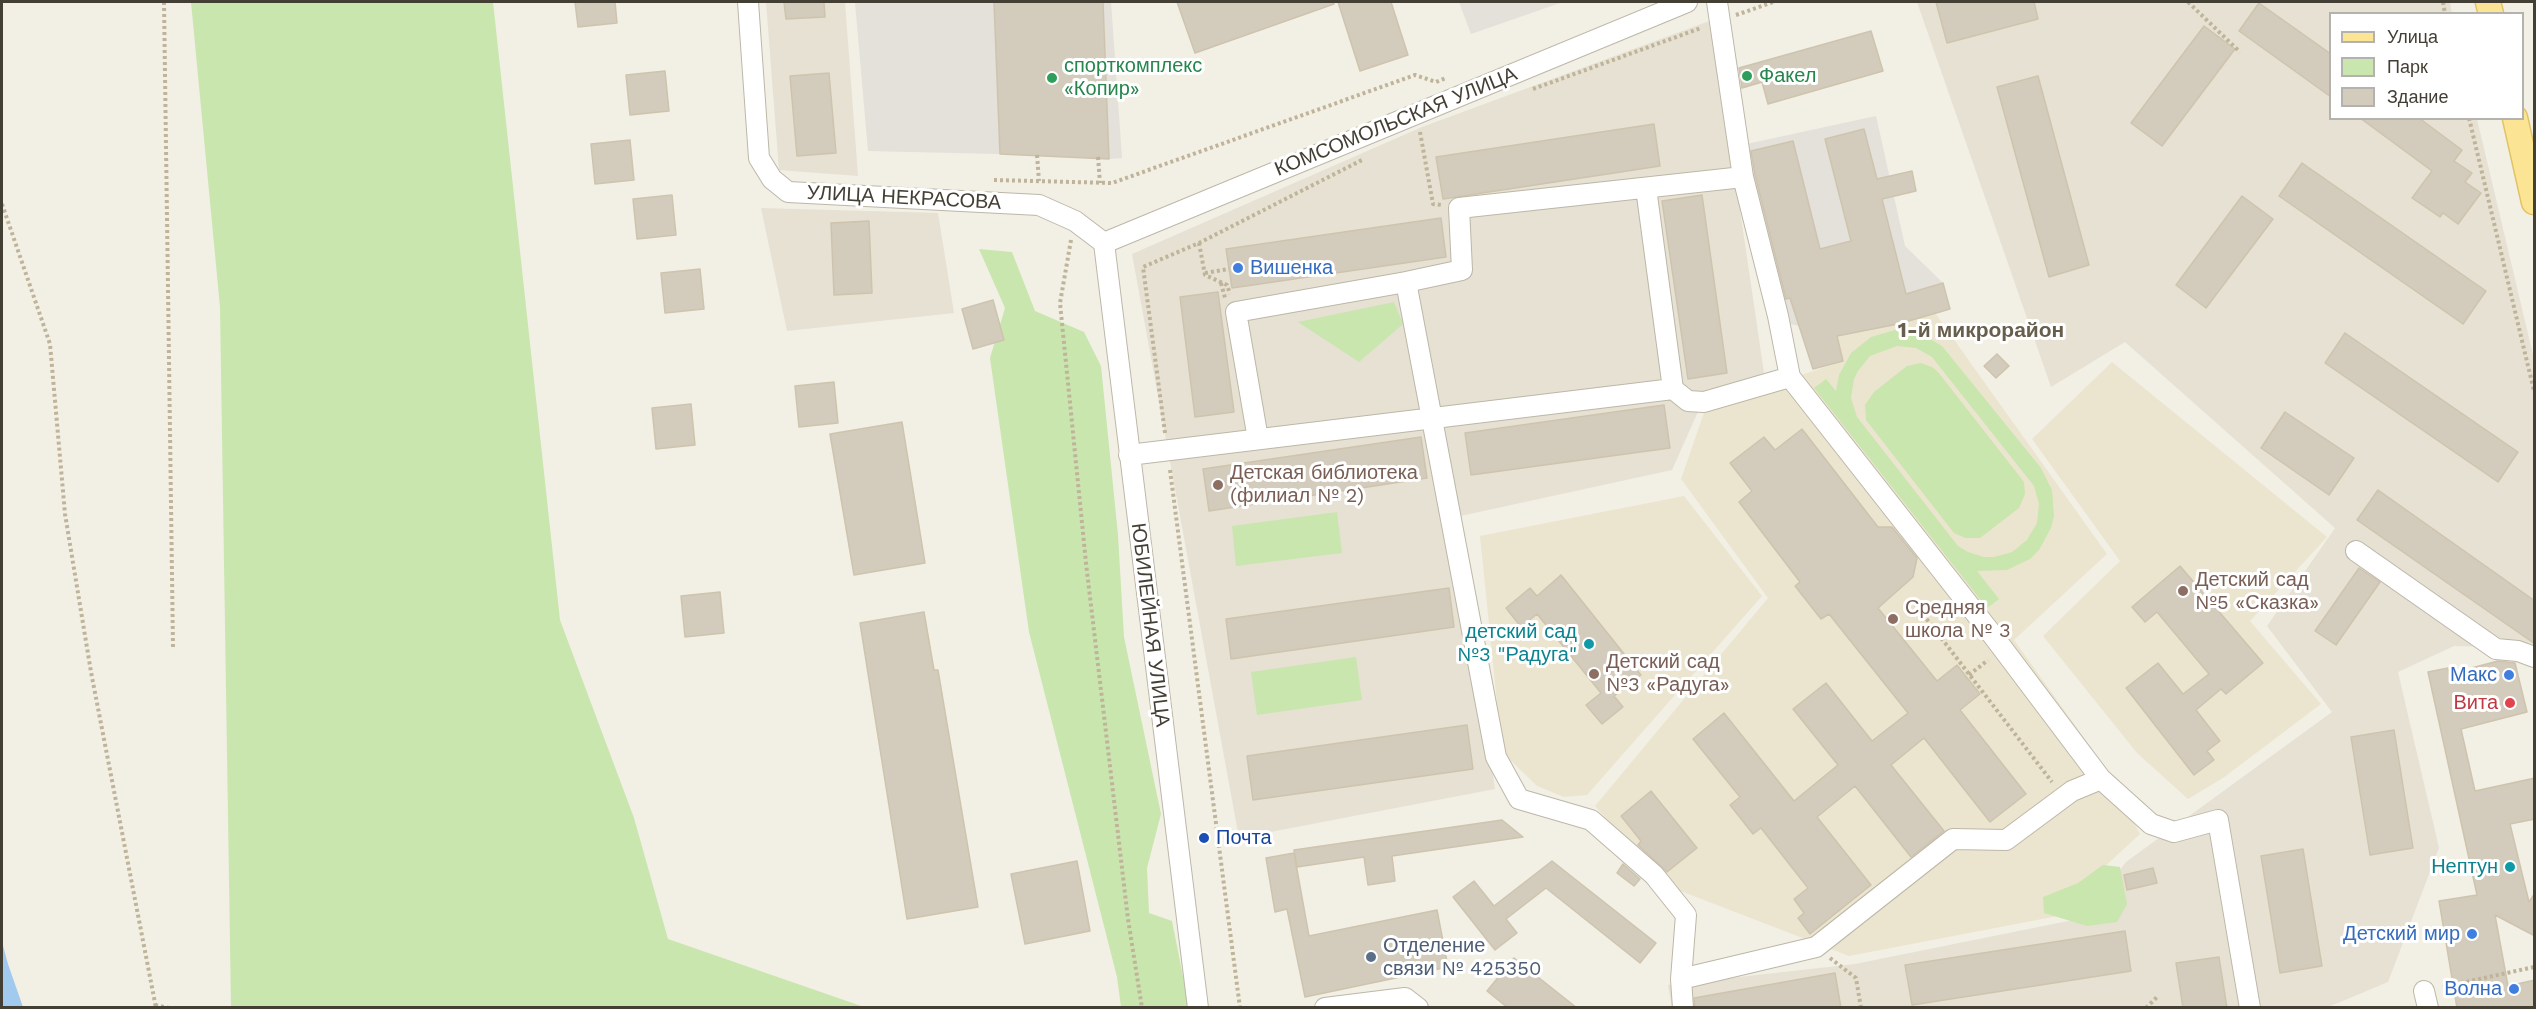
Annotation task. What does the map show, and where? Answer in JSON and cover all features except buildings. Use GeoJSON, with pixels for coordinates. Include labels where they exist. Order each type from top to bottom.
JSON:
{"type":"FeatureCollection","features":[{"type":"Feature","properties":{"kind":"main road"},"geometry":{"type":"LineString","coordinates":[[2515,120],[2535,202]]}},
{"type":"Feature","properties":{"kind":"street","name":"УЛИЦА НЕКРАСОВА"},"geometry":{"type":"LineString","coordinates":[[748,2],[759,158],[772,179],[788,192],[1039,205],[1075,221],[1104,243]]}},
{"type":"Feature","properties":{"kind":"street","name":"КОМСОМОЛЬСКАЯ УЛИЦА"},"geometry":{"type":"LineString","coordinates":[[1104,243],[1688,2]]}},
{"type":"Feature","properties":{"kind":"street"},"geometry":{"type":"LineString","coordinates":[[1716,2],[1743,177],[1778,316],[1790,377],[1991,633],[2101,779],[2151,824],[2174,832],[2218,820],[2250,1008]]}},
{"type":"Feature","properties":{"kind":"street"},"geometry":{"type":"LineString","coordinates":[[1258,439],[1230,305],[1406,282],[1462,270],[1460,208],[1743,177]]}},
{"type":"Feature","properties":{"kind":"street"},"geometry":{"type":"LineString","coordinates":[[1646,188],[1673,389],[1688,401],[1704,402],[1790,377]]}},
{"type":"Feature","properties":{"kind":"street","name":"ЮБИЛЕЙНАЯ УЛИЦА"},"geometry":{"type":"LineString","coordinates":[[1104,243],[1198,1008]]}},
{"type":"Feature","properties":{"kind":"street"},"geometry":{"type":"LineString","coordinates":[[1406,282],[1496,757],[1519,799],[1591,820],[1654,875],[1686,915],[1681,979],[1683,1008]]}},
{"type":"Feature","properties":{"kind":"street"},"geometry":{"type":"LineString","coordinates":[[1129,455],[1673,389]]}},
{"type":"Feature","properties":{"kind":"street"},"geometry":{"type":"LineString","coordinates":[[2356,551],[2496,649],[2518,651],[2535,657]]}},
{"type":"Feature","properties":{"kind":"street"},"geometry":{"type":"LineString","coordinates":[[1681,979],[1816,947],[1953,839],[2006,840],[2072,791],[2101,779]]}},
{"type":"Feature","properties":{"kind":"street"},"geometry":{"type":"LineString","coordinates":[[1325,1008],[1405,998],[1418,1008]]}},
{"type":"Feature","properties":{"kind":"path"},"geometry":{"type":"LineString","coordinates":[[164,2],[173,647]]}},
{"type":"Feature","properties":{"kind":"path"},"geometry":{"type":"LineString","coordinates":[[1530,90],[1773,2]]}},
{"type":"Feature","properties":{"kind":"path"},"geometry":{"type":"LineString","coordinates":[[2188,2],[2240,52]]}},
{"type":"Feature","properties":{"kind":"path"},"geometry":{"type":"LineString","coordinates":[[994,180],[1112,183],[1415,75]]}},
{"type":"Feature","properties":{"kind":"path"},"geometry":{"type":"LineString","coordinates":[[2469,120],[2505,275],[2535,391]]}},
{"type":"Feature","properties":{"kind":"path"},"geometry":{"type":"LineString","coordinates":[[1409,136],[1420,130],[1433,204],[1460,208]]}},
{"type":"Feature","properties":{"kind":"path"},"geometry":{"type":"LineString","coordinates":[[1037,155],[1039,181]]}},
{"type":"Feature","properties":{"kind":"path"},"geometry":{"type":"LineString","coordinates":[[1240,1008],[1143,267],[1199,243],[1367,157]]}},
{"type":"Feature","properties":{"kind":"path"},"geometry":{"type":"LineString","coordinates":[[1098,158],[1100,183]]}},
{"type":"Feature","properties":{"kind":"path"},"geometry":{"type":"LineString","coordinates":[[2,204],[50,344],[65,514],[91,672],[155,1006],[169,1008]]}},
{"type":"Feature","properties":{"kind":"path"},"geometry":{"type":"LineString","coordinates":[[1075,221],[1060,303],[1086,563],[1128,919],[1142,1008]]}},
{"type":"Feature","properties":{"kind":"path"},"geometry":{"type":"LineString","coordinates":[[1199,243],[1205,273],[1227,285],[1230,305]]}},
{"type":"Feature","properties":{"kind":"path"},"geometry":{"type":"LineString","coordinates":[[1205,273],[1229,268]]}},
{"type":"Feature","properties":{"kind":"path"},"geometry":{"type":"LineString","coordinates":[[1221,282],[1230,305]]}},
{"type":"Feature","properties":{"kind":"path"},"geometry":{"type":"LineString","coordinates":[[1912,600],[2064,797]]}},
{"type":"Feature","properties":{"kind":"path"},"geometry":{"type":"LineString","coordinates":[[1816,947],[1856,978],[1861,1008]]}},
{"type":"Feature","properties":{"kind":"path"},"geometry":{"type":"LineString","coordinates":[[2426,999],[2535,967]]}},
{"type":"Feature","properties":{"kind":"path"},"geometry":{"type":"LineString","coordinates":[[2146,1008],[2157,997]]}},
{"type":"Feature","properties":{"kind":"shaded area"},"geometry":{"type":"Polygon","coordinates":[[[766,2],[845,2],[858,176],[779,170],[766,2]]]}},
{"type":"Feature","properties":{"kind":"shaded area"},"geometry":{"type":"Polygon","coordinates":[[[855,2],[994,2],[1000,154],[868,151],[855,2]]]}},
{"type":"Feature","properties":{"kind":"shaded area"},"geometry":{"type":"Polygon","coordinates":[[[1103,2],[1111,2],[1122,158],[1109,159],[1103,2]]]}},
{"type":"Feature","properties":{"kind":"shaded area"},"geometry":{"type":"Polygon","coordinates":[[[1459,2],[1563,2],[1471,34],[1459,2]]]}},
{"type":"Feature","properties":{"kind":"shaded area"},"geometry":{"type":"Polygon","coordinates":[[[1917,2],[2450,2],[2452,12],[2329,12],[2329,120],[2477,120],[2534,359],[2534,648],[2454,646],[2398,672],[2439,848],[2388,982],[2326,1008],[1672,1008],[1668,985],[1855,964],[2083,918],[2126,862],[2332,712],[2267,626],[2335,528],[2125,342],[2051,387],[1917,2]]]}},
{"type":"Feature","properties":{"kind":"shaded area"},"geometry":{"type":"Polygon","coordinates":[[[1712,20],[1764,373],[1705,396],[1672,470],[1456,517],[1495,789],[1239,838],[1132,254],[1422,127],[1712,20]]]}},
{"type":"Feature","properties":{"kind":"shaded area"},"geometry":{"type":"Polygon","coordinates":[[[1876,116],[1905,246],[1943,283],[1950,309],[1898,324],[1837,336],[1843,361],[1813,369],[1799,326],[1786,323],[1742,145],[1876,116]]]}},
{"type":"Feature","properties":{"kind":"shaded area"},"geometry":{"type":"Polygon","coordinates":[[[761,208],[938,213],[954,313],[787,331],[761,208]]]}},
{"type":"Feature","properties":{"kind":"shaded area","name":"Средняя школа № 3"},"geometry":{"type":"Polygon","coordinates":[[[1935,313],[2107,554],[2014,640],[2102,763],[2140,834],[2103,868],[2084,911],[1849,956],[1665,885],[1595,806],[1768,598],[1681,479],[1706,407],[1843,361],[1837,336],[1898,324],[1935,313]]]}},
{"type":"Feature","properties":{"kind":"shaded area","name":"Детский сад №5 «Сказка»"},"geometry":{"type":"Polygon","coordinates":[[[2112,362],[2327,537],[2250,621],[2321,704],[2223,778],[2188,799],[2137,753],[2043,636],[2120,561],[2032,439],[2112,362]]]}},
{"type":"Feature","properties":{"kind":"shaded area","name":"Детский сад №3 «Радуга»"},"geometry":{"type":"Polygon","coordinates":[[[1684,496],[1762,596],[1587,795],[1564,797],[1537,786],[1502,752],[1480,536],[1684,496]]]}},
{"type":"Feature","properties":{"kind":"green space"},"geometry":{"type":"Polygon","coordinates":[[[191,2],[493,2],[560,620],[634,818],[668,939],[864,1007],[231,1007],[220,307],[191,2]]]}},
{"type":"Feature","properties":{"kind":"green space"},"geometry":{"type":"Polygon","coordinates":[[[979,249],[1012,252],[1035,311],[1084,332],[1101,366],[1118,535],[1124,637],[1161,814],[1147,868],[1149,913],[1172,921],[1189,1007],[1121,1007],[1117,977],[1029,632],[990,358],[1005,308],[979,249]]]}},
{"type":"Feature","properties":{"kind":"green space"},"geometry":{"type":"Polygon","coordinates":[[[1394,302],[1403,324],[1359,362],[1298,322],[1394,302]]]}},
{"type":"Feature","properties":{"kind":"green space"},"geometry":{"type":"Polygon","coordinates":[[[1895,330],[1920,333],[1942,346],[2041,468],[2052,490],[2054,516],[2051,528],[2039,550],[2030,559],[2007,570],[1977,571],[1999,599],[1987,608],[1814,388],[1826,379],[1836,391],[1839,375],[1851,353],[1871,337],[1895,330]],[[1897,346],[1870,356],[1854,379],[1851,398],[1857,417],[1958,546],[1984,557],[2012,552],[2027,540],[2037,523],[2039,504],[2034,486],[1932,357],[1916,348],[1897,346]]]}},
{"type":"Feature","properties":{"kind":"green space"},"geometry":{"type":"Polygon","coordinates":[[[1921,363],[1938,372],[2024,482],[2025,494],[2019,508],[1980,538],[1965,538],[1954,533],[1866,420],[1865,405],[1874,392],[1907,366],[1921,363]]]}},
{"type":"Feature","properties":{"kind":"green space"},"geometry":{"type":"Polygon","coordinates":[[[1337,512],[1342,553],[1236,566],[1232,526],[1337,512]]]}},
{"type":"Feature","properties":{"kind":"green space"},"geometry":{"type":"Polygon","coordinates":[[[1356,657],[1362,700],[1257,715],[1251,672],[1356,657]]]}},
{"type":"Feature","properties":{"kind":"green space"},"geometry":{"type":"Polygon","coordinates":[[[2103,865],[2120,867],[2127,904],[2117,922],[2087,926],[2044,913],[2043,897],[2078,883],[2103,865]]]}},
{"type":"Feature","properties":{"kind":"water"},"geometry":{"type":"Polygon","coordinates":[[[2,942],[8,964],[23,1007],[2,1007],[2,942]]]}},
{"type":"Feature","properties":{"kind":"place","name":"Факел"},"geometry":{"type":"Point","coordinates":[1747,76]}},
{"type":"Feature","properties":{"kind":"place","name":"спорткомплекс «Копир»"},"geometry":{"type":"Point","coordinates":[1052,78]}},
{"type":"Feature","properties":{"kind":"place","name":"Вишенка"},"geometry":{"type":"Point","coordinates":[1238,268]}},
{"type":"Feature","properties":{"kind":"place","name":"Детская библиотека (филиал № 2)"},"geometry":{"type":"Point","coordinates":[1218,485]}},
{"type":"Feature","properties":{"kind":"place","name":"Детский сад №5 «Сказка»"},"geometry":{"type":"Point","coordinates":[2183,591]}},
{"type":"Feature","properties":{"kind":"place","name":"Средняя школа № 3"},"geometry":{"type":"Point","coordinates":[1893,619]}},
{"type":"Feature","properties":{"kind":"place","name":"детский сад №3 \"Радуга\""},"geometry":{"type":"Point","coordinates":[1589,644]}},
{"type":"Feature","properties":{"kind":"place","name":"Детский сад №3 «Радуга»"},"geometry":{"type":"Point","coordinates":[1594,674]}},
{"type":"Feature","properties":{"kind":"place","name":"Макс"},"geometry":{"type":"Point","coordinates":[2509,675]}},
{"type":"Feature","properties":{"kind":"place","name":"Вита"},"geometry":{"type":"Point","coordinates":[2510,703]}},
{"type":"Feature","properties":{"kind":"place","name":"Почта"},"geometry":{"type":"Point","coordinates":[1204,838]}},
{"type":"Feature","properties":{"kind":"place","name":"Нептун"},"geometry":{"type":"Point","coordinates":[2510,867]}},
{"type":"Feature","properties":{"kind":"place","name":"Детский мир"},"geometry":{"type":"Point","coordinates":[2472,934]}},
{"type":"Feature","properties":{"kind":"place","name":"Отделение связи № 425350"},"geometry":{"type":"Point","coordinates":[1371,957]}},
{"type":"Feature","properties":{"kind":"place","name":"Волна"},"geometry":{"type":"Point","coordinates":[2514,989]}},
{"type":"Feature","properties":{"kind":"district","name":"1-й микрорайон"},"geometry":{"type":"Point","coordinates":[1981,331]}}]}
